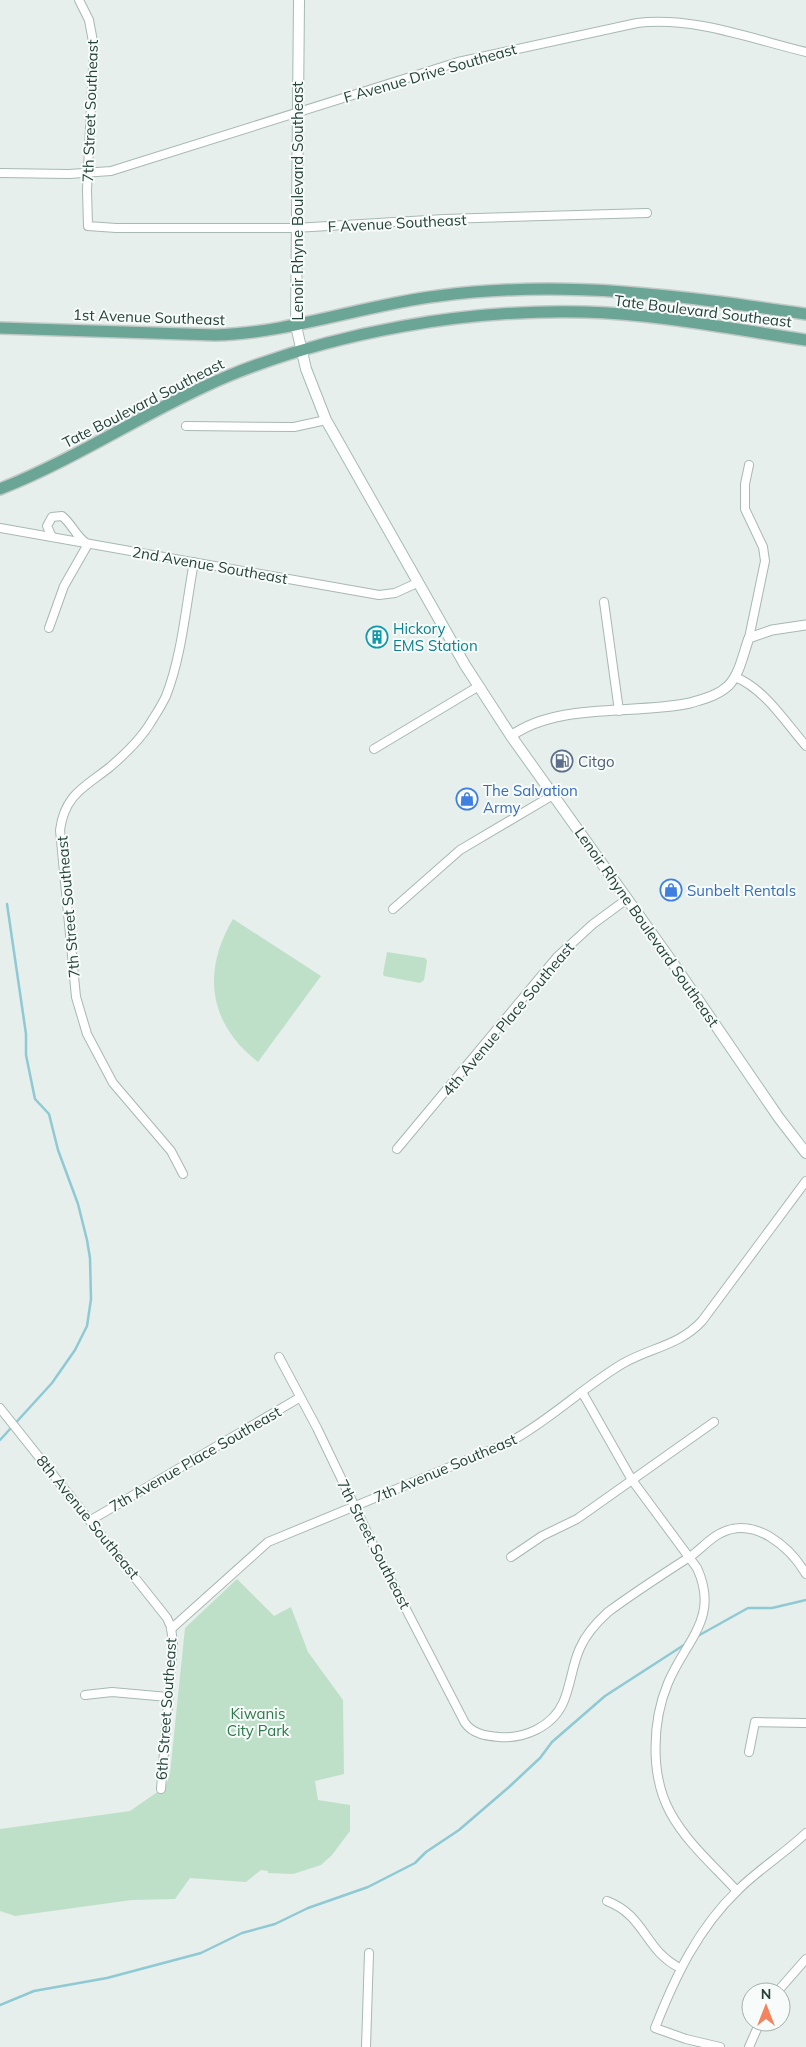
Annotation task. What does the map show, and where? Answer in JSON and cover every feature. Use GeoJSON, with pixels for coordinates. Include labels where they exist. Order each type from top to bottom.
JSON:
{"type":"FeatureCollection","features":[{"type":"Feature","properties":{"kind":"main road","name":"Lenoir Rhyne Boulevard Southeast"},"geometry":{"type":"LineString","coordinates":[[299,0],[296,113],[296,326],[301,352],[326,420],[417,583],[479,686],[779,1118],[806,1152]]}},
{"type":"Feature","properties":{"kind":"main road","name":"Tate Boulevard Southeast"},"geometry":{"type":"LineString","coordinates":[[296,326],[437,296],[548,288],[659,294],[806,314]]}},
{"type":"Feature","properties":{"kind":"main road","name":"Tate Boulevard Southeast"},"geometry":{"type":"LineString","coordinates":[[0,489],[50,467],[200,388],[254,366],[387,330],[444,320],[582,312],[656,317],[806,340]]}},
{"type":"Feature","properties":{"kind":"main road","name":"1st Avenue Southeast"},"geometry":{"type":"LineString","coordinates":[[0,328],[215,335],[245,334],[296,326]]}},
{"type":"Feature","properties":{"kind":"street","name":"7th Street Southeast"},"geometry":{"type":"LineString","coordinates":[[78,0],[89,20],[94,47],[88,173],[88,226]]}},
{"type":"Feature","properties":{"kind":"street","name":"F Avenue Drive Southeast"},"geometry":{"type":"LineString","coordinates":[[88,173],[129,166],[458,62],[649,22],[683,23],[806,52]]}},
{"type":"Feature","properties":{"kind":"street"},"geometry":{"type":"LineString","coordinates":[[0,173],[88,173]]}},
{"type":"Feature","properties":{"kind":"street","name":"F Avenue Southeast"},"geometry":{"type":"LineString","coordinates":[[88,226],[116,228],[272,226],[295,228],[444,219],[647,214]]}},
{"type":"Feature","properties":{"kind":"street"},"geometry":{"type":"LineString","coordinates":[[186,426],[294,427],[326,420]]}},
{"type":"Feature","properties":{"kind":"street"},"geometry":{"type":"LineString","coordinates":[[512,736],[537,722],[579,714],[664,707],[695,701],[720,692],[735,677],[749,638],[765,561],[763,548],[745,509],[745,484],[749,465]]}},
{"type":"Feature","properties":{"kind":"street"},"geometry":{"type":"LineString","coordinates":[[49,628],[64,586],[88,544],[78,537],[69,522],[62,516],[52,517],[47,526],[52,537]]}},
{"type":"Feature","properties":{"kind":"street","name":"2nd Avenue Southeast"},"geometry":{"type":"LineString","coordinates":[[0,528],[379,595],[395,593],[417,583]]}},
{"type":"Feature","properties":{"kind":"street","name":"7th Street Southeast"},"geometry":{"type":"LineString","coordinates":[[183,1174],[171,1151],[113,1083],[87,1034],[76,997],[60,830],[65,809],[71,800],[89,781],[109,768],[132,746],[149,725],[166,696],[175,663],[194,562]]}},
{"type":"Feature","properties":{"kind":"street"},"geometry":{"type":"LineString","coordinates":[[604,602],[619,712]]}},
{"type":"Feature","properties":{"kind":"street"},"geometry":{"type":"LineString","coordinates":[[749,638],[772,630],[806,625]]}},
{"type":"Feature","properties":{"kind":"street"},"geometry":{"type":"LineString","coordinates":[[735,677],[747,682],[757,691],[806,746]]}},
{"type":"Feature","properties":{"kind":"street"},"geometry":{"type":"LineString","coordinates":[[374,750],[479,686]]}},
{"type":"Feature","properties":{"kind":"street"},"geometry":{"type":"LineString","coordinates":[[393,908],[460,850],[553,795]]}},
{"type":"Feature","properties":{"kind":"street","name":"4th Avenue Place Southeast"},"geometry":{"type":"LineString","coordinates":[[397,1149],[557,957],[593,924],[627,899]]}},
{"type":"Feature","properties":{"kind":"street","name":"7th Avenue Southeast"},"geometry":{"type":"LineString","coordinates":[[171,1629],[268,1542],[508,1443],[534,1428],[625,1363],[674,1343],[695,1328],[806,1181]]}},
{"type":"Feature","properties":{"kind":"street","name":"7th Street Southeast"},"geometry":{"type":"LineString","coordinates":[[279,1357],[299,1398],[317,1428],[354,1507],[465,1724],[471,1730],[492,1737],[510,1737],[527,1734],[547,1723],[563,1703],[580,1648],[595,1625],[608,1612],[634,1593],[689,1557]]}},
{"type":"Feature","properties":{"kind":"street"},"geometry":{"type":"LineString","coordinates":[[582,1392],[632,1480],[689,1557],[702,1578],[706,1607],[700,1626],[672,1674],[663,1695],[657,1736],[658,1774],[664,1800],[677,1823],[737,1891]]}},
{"type":"Feature","properties":{"kind":"street","name":"7th Avenue Place Southeast"},"geometry":{"type":"LineString","coordinates":[[91,1520],[299,1398]]}},
{"type":"Feature","properties":{"kind":"street","name":"8th Avenue Southeast"},"geometry":{"type":"LineString","coordinates":[[0,1408],[156,1602],[167,1618],[171,1629]]}},
{"type":"Feature","properties":{"kind":"street"},"geometry":{"type":"LineString","coordinates":[[511,1557],[542,1536],[576,1519],[714,1422]]}},
{"type":"Feature","properties":{"kind":"street"},"geometry":{"type":"LineString","coordinates":[[689,1557],[719,1534],[734,1529],[743,1529],[776,1540],[796,1558],[806,1574]]}},
{"type":"Feature","properties":{"kind":"street","name":"6th Street Southeast"},"geometry":{"type":"LineString","coordinates":[[161,1789],[172,1644],[171,1629]]}},
{"type":"Feature","properties":{"kind":"street"},"geometry":{"type":"LineString","coordinates":[[85,1695],[112,1692],[168,1697]]}},
{"type":"Feature","properties":{"kind":"street"},"geometry":{"type":"LineString","coordinates":[[749,1752],[755,1722],[806,1724]]}},
{"type":"Feature","properties":{"kind":"street"},"geometry":{"type":"LineString","coordinates":[[720,2047],[686,2039],[655,2028],[680,1968],[705,1929],[737,1891],[806,1834]]}},
{"type":"Feature","properties":{"kind":"street"},"geometry":{"type":"LineString","coordinates":[[607,1901],[629,1912],[656,1951],[680,1968]]}},
{"type":"Feature","properties":{"kind":"street"},"geometry":{"type":"LineString","coordinates":[[366,2047],[369,1953]]}},
{"type":"Feature","properties":{"kind":"street"},"geometry":{"type":"LineString","coordinates":[[786,1982],[806,1958]]}},
{"type":"Feature","properties":{"kind":"street"},"geometry":{"type":"LineString","coordinates":[[749,2047],[756,2032]]}},
{"type":"Feature","properties":{"kind":"green space"},"geometry":{"type":"Polygon","coordinates":[[[233,919],[321,976],[258,1062],[241,1047],[229,1031],[220,1013],[215,995],[214,977],[217,958],[223,938],[233,919]]]}},
{"type":"Feature","properties":{"kind":"green space"},"geometry":{"type":"Polygon","coordinates":[[[387,952],[425,958],[427,961],[424,980],[420,983],[384,976],[387,952]]]}},
{"type":"Feature","properties":{"kind":"green space","name":"Kiwanis City Park"},"geometry":{"type":"Polygon","coordinates":[[[237,1579],[274,1616],[291,1607],[308,1652],[343,1700],[344,1774],[315,1781],[318,1800],[350,1805],[350,1831],[332,1855],[321,1865],[293,1874],[268,1873],[268,1871],[261,1870],[246,1882],[190,1878],[175,1899],[132,1900],[15,1916],[0,1911],[0,1829],[130,1811],[166,1786],[170,1773],[185,1628],[237,1579]]]}},
{"type":"Feature","properties":{"kind":"waterway"},"geometry":{"type":"LineString","coordinates":[[0,1440],[52,1383],[75,1350],[87,1326],[91,1299],[90,1258],[78,1204],[58,1150],[49,1114],[35,1099],[26,1055],[26,1034],[7,904]]}},
{"type":"Feature","properties":{"kind":"waterway"},"geometry":{"type":"LineString","coordinates":[[696,1637],[748,1608],[772,1608],[806,1600]]}},
{"type":"Feature","properties":{"kind":"waterway"},"geometry":{"type":"LineString","coordinates":[[0,2005],[34,1991],[107,1978],[201,1953],[242,1933],[275,1924],[308,1908],[368,1887],[415,1863],[426,1852],[459,1830],[509,1787],[540,1758],[552,1742],[605,1696],[687,1643]]}},
{"type":"Feature","properties":{"kind":"place","name":"Hickory EMS Station"},"geometry":{"type":"Point","coordinates":[377,637]}},
{"type":"Feature","properties":{"kind":"place","name":"Citgo"},"geometry":{"type":"Point","coordinates":[562,761]}},
{"type":"Feature","properties":{"kind":"place","name":"The Salvation Army"},"geometry":{"type":"Point","coordinates":[467,799]}},
{"type":"Feature","properties":{"kind":"place","name":"Sunbelt Rentals"},"geometry":{"type":"Point","coordinates":[671,890]}}]}
